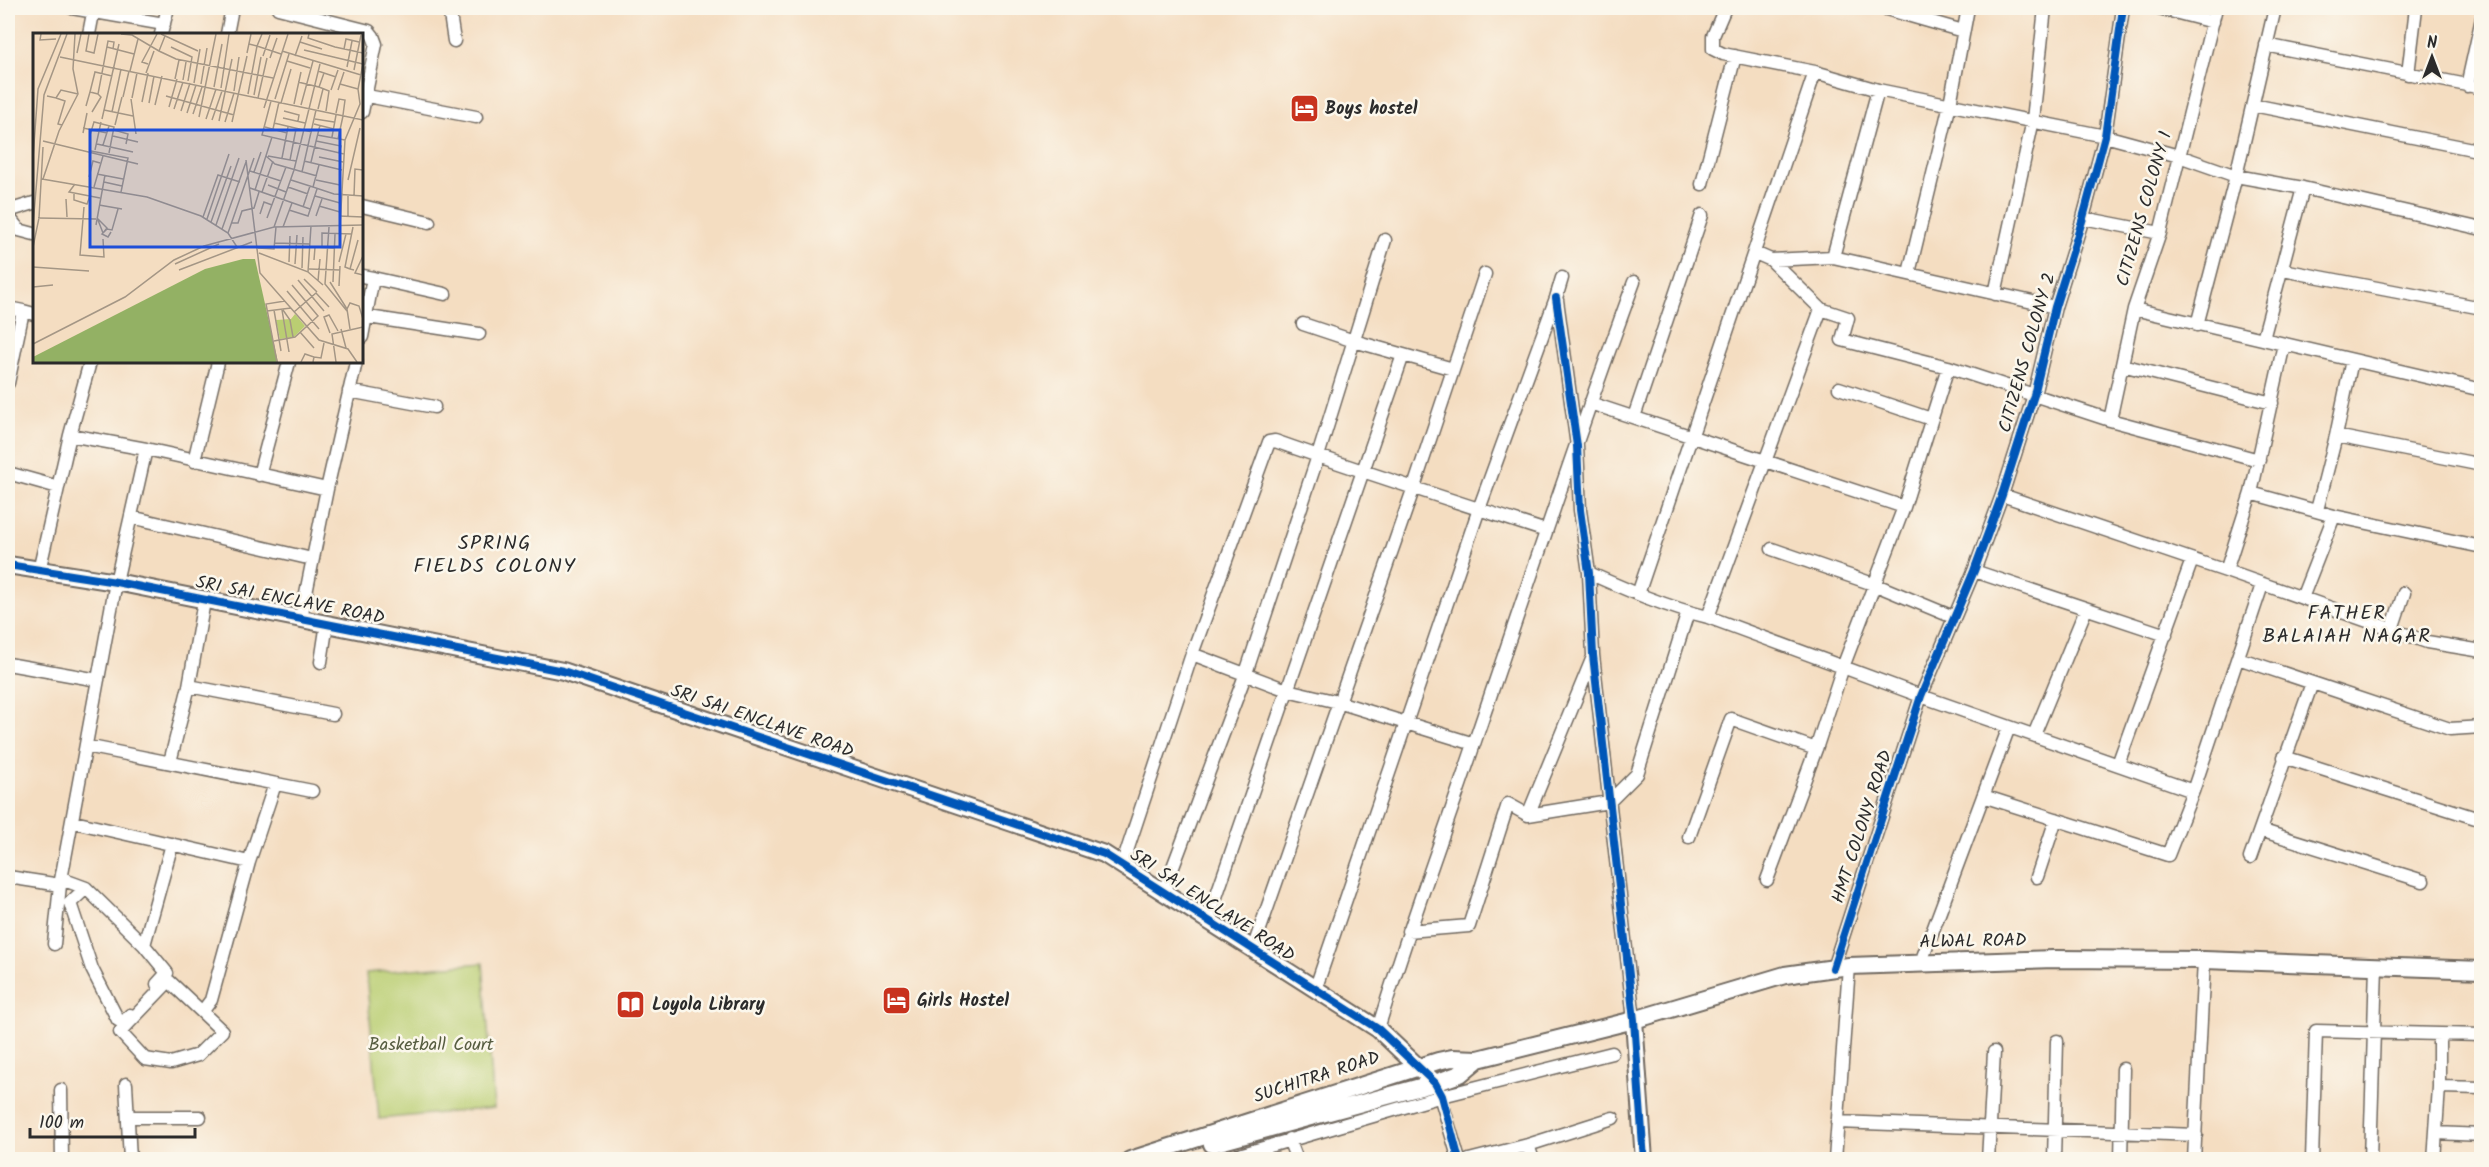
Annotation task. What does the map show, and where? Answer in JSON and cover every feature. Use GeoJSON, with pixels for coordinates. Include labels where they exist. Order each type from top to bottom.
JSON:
{"type":"FeatureCollection","features":[{"type":"Feature","properties":{"kind":"main road","name":"SRI SAI ENCLAVE ROAD"},"geometry":{"type":"LineString","coordinates":[[8,565],[116,582],[564,671],[1104,854],[1378,1029],[1419,1066],[1438,1089]]}},
{"type":"Feature","properties":{"kind":"main road","name":"ALWAL ROAD"},"geometry":{"type":"LineString","coordinates":[[1478,1059],[1634,1020],[1785,975],[1841,967],[1921,962],[2053,959],[2204,960],[2481,970]]}},
{"type":"Feature","properties":{"kind":"main road"},"geometry":{"type":"LineString","coordinates":[[1634,1020],[1644,1160]]}},
{"type":"Feature","properties":{"kind":"main road","name":"SUCHITRA ROAD"},"geometry":{"type":"LineString","coordinates":[[1130,1160],[1419,1066],[1452,1058],[1478,1059]]}},
{"type":"Feature","properties":{"kind":"main road","name":"SUCHITRA ROAD"},"geometry":{"type":"LineString","coordinates":[[1164,1160],[1209,1144],[1438,1089],[1478,1059]]}},
{"type":"Feature","properties":{"kind":"street"},"geometry":{"type":"LineString","coordinates":[[72,8],[94,10],[162,29],[168,8]]}},
{"type":"Feature","properties":{"kind":"street"},"geometry":{"type":"LineString","coordinates":[[227,33],[232,8]]}},
{"type":"Feature","properties":{"kind":"street"},"geometry":{"type":"LineString","coordinates":[[278,8],[369,31],[376,44],[363,95],[476,117]]}},
{"type":"Feature","properties":{"kind":"street"},"geometry":{"type":"LineString","coordinates":[[449,8],[454,41]]}},
{"type":"Feature","properties":{"kind":"street"},"geometry":{"type":"LineString","coordinates":[[1725,8],[1713,36],[1713,49],[1735,56],[1815,72],[1878,90],[2105,136],[2179,156],[2236,176],[2303,188],[2481,227]]}},
{"type":"Feature","properties":{"kind":"street"},"geometry":{"type":"LineString","coordinates":[[1883,8],[1963,31]]}},
{"type":"Feature","properties":{"kind":"street"},"geometry":{"type":"LineString","coordinates":[[1909,273],[1950,104],[1968,8]]}},
{"type":"Feature","properties":{"kind":"street"},"geometry":{"type":"LineString","coordinates":[[1995,294],[2033,120],[2045,8]]}},
{"type":"Feature","properties":{"kind":"street","name":"CITIZENS COLONY 2"},"geometry":{"type":"LineString","coordinates":[[1921,696],[1974,571],[2002,495],[2034,395],[2055,307],[2083,219],[2105,136],[2123,8]]}},
{"type":"Feature","properties":{"kind":"street"},"geometry":{"type":"LineString","coordinates":[[2159,8],[2213,22]]}},
{"type":"Feature","properties":{"kind":"street","name":"CITIZENS COLONY 1"},"geometry":{"type":"LineString","coordinates":[[2110,420],[2134,309],[2160,233],[2216,8]]}},
{"type":"Feature","properties":{"kind":"street"},"geometry":{"type":"LineString","coordinates":[[2197,325],[2236,176],[2276,8]]}},
{"type":"Feature","properties":{"kind":"street"},"geometry":{"type":"LineString","coordinates":[[2408,74],[2416,8]]}},
{"type":"Feature","properties":{"kind":"street"},"geometry":{"type":"LineString","coordinates":[[89,33],[94,10]]}},
{"type":"Feature","properties":{"kind":"street"},"geometry":{"type":"LineString","coordinates":[[2466,86],[2481,18]]}},
{"type":"Feature","properties":{"kind":"street"},"geometry":{"type":"LineString","coordinates":[[2266,45],[2481,88]]}},
{"type":"Feature","properties":{"kind":"street"},"geometry":{"type":"LineString","coordinates":[[1702,184],[1735,56]]}},
{"type":"Feature","properties":{"kind":"street"},"geometry":{"type":"LineString","coordinates":[[1638,594],[1815,72]]}},
{"type":"Feature","properties":{"kind":"street"},"geometry":{"type":"LineString","coordinates":[[1833,258],[1878,90]]}},
{"type":"Feature","properties":{"kind":"street"},"geometry":{"type":"LineString","coordinates":[[2253,105],[2481,151]]}},
{"type":"Feature","properties":{"kind":"street"},"geometry":{"type":"LineString","coordinates":[[2263,339],[2303,188]]}},
{"type":"Feature","properties":{"kind":"street"},"geometry":{"type":"LineString","coordinates":[[8,211],[33,203]]}},
{"type":"Feature","properties":{"kind":"street"},"geometry":{"type":"LineString","coordinates":[[363,206],[429,222]]}},
{"type":"Feature","properties":{"kind":"street"},"geometry":{"type":"LineString","coordinates":[[1634,417],[1702,215]]}},
{"type":"Feature","properties":{"kind":"street"},"geometry":{"type":"LineString","coordinates":[[8,216],[19,230],[33,234]]}},
{"type":"Feature","properties":{"kind":"street"},"geometry":{"type":"LineString","coordinates":[[2083,219],[2160,233]]}},
{"type":"Feature","properties":{"kind":"street"},"geometry":{"type":"LineString","coordinates":[[1164,891],[1246,673],[1318,456],[1385,240]]}},
{"type":"Feature","properties":{"kind":"street"},"geometry":{"type":"LineString","coordinates":[[1755,253],[1772,260],[1821,309],[1848,318],[1842,340],[1948,367],[2110,420],[2259,460]]}},
{"type":"Feature","properties":{"kind":"street"},"geometry":{"type":"LineString","coordinates":[[1772,260],[1833,258],[2055,307]]}},
{"type":"Feature","properties":{"kind":"street"},"geometry":{"type":"LineString","coordinates":[[2283,270],[2481,308]]}},
{"type":"Feature","properties":{"kind":"street"},"geometry":{"type":"LineString","coordinates":[[1253,949],[1414,487],[1485,273]]}},
{"type":"Feature","properties":{"kind":"street"},"geometry":{"type":"LineString","coordinates":[[446,294],[367,277],[364,316],[479,334]]}},
{"type":"Feature","properties":{"kind":"street"},"geometry":{"type":"LineString","coordinates":[[1316,990],[1479,509],[1562,278]]}},
{"type":"Feature","properties":{"kind":"street"},"geometry":{"type":"LineString","coordinates":[[1378,1029],[1408,931],[1634,282]]}},
{"type":"Feature","properties":{"kind":"street"},"geometry":{"type":"LineString","coordinates":[[1556,298],[1577,446],[1580,510],[1589,573],[1593,656],[1634,1020]]}},
{"type":"Feature","properties":{"kind":"street"},"geometry":{"type":"LineString","coordinates":[[8,308],[29,313],[8,383]]}},
{"type":"Feature","properties":{"kind":"street"},"geometry":{"type":"LineString","coordinates":[[1708,617],[1821,309]]}},
{"type":"Feature","properties":{"kind":"street"},"geometry":{"type":"LineString","coordinates":[[2134,309],[2481,390]]}},
{"type":"Feature","properties":{"kind":"street"},"geometry":{"type":"LineString","coordinates":[[1303,324],[1453,369]]}},
{"type":"Feature","properties":{"kind":"street"},"geometry":{"type":"LineString","coordinates":[[2226,572],[2251,493],[2284,344]]}},
{"type":"Feature","properties":{"kind":"street"},"geometry":{"type":"LineString","coordinates":[[1208,920],[1403,355]]}},
{"type":"Feature","properties":{"kind":"street"},"geometry":{"type":"LineString","coordinates":[[2317,510],[2352,360]]}},
{"type":"Feature","properties":{"kind":"street"},"geometry":{"type":"LineString","coordinates":[[39,571],[70,435],[90,363]]}},
{"type":"Feature","properties":{"kind":"street"},"geometry":{"type":"LineString","coordinates":[[194,461],[218,363]]}},
{"type":"Feature","properties":{"kind":"street"},"geometry":{"type":"LineString","coordinates":[[259,475],[289,363]]}},
{"type":"Feature","properties":{"kind":"street"},"geometry":{"type":"LineString","coordinates":[[300,618],[356,363]]}},
{"type":"Feature","properties":{"kind":"street"},"geometry":{"type":"LineString","coordinates":[[2122,365],[2272,403]]}},
{"type":"Feature","properties":{"kind":"street"},"geometry":{"type":"LineString","coordinates":[[1767,880],[1816,749],[1843,667],[1904,507],[1948,367]]}},
{"type":"Feature","properties":{"kind":"street"},"geometry":{"type":"LineString","coordinates":[[1839,388],[1931,419]]}},
{"type":"Feature","properties":{"kind":"street"},"geometry":{"type":"LineString","coordinates":[[349,391],[434,407]]}},
{"type":"Feature","properties":{"kind":"street"},"geometry":{"type":"LineString","coordinates":[[1590,403],[1904,507]]}},
{"type":"Feature","properties":{"kind":"street"},"geometry":{"type":"LineString","coordinates":[[70,435],[146,449],[327,489]]}},
{"type":"Feature","properties":{"kind":"street"},"geometry":{"type":"LineString","coordinates":[[2336,436],[2481,465]]}},
{"type":"Feature","properties":{"kind":"street"},"geometry":{"type":"LineString","coordinates":[[1122,866],[1192,654],[1269,442],[1275,441],[1546,531]]}},
{"type":"Feature","properties":{"kind":"street"},"geometry":{"type":"LineString","coordinates":[[54,944],[61,880],[74,822],[116,582],[146,449]]}},
{"type":"Feature","properties":{"kind":"street"},"geometry":{"type":"LineString","coordinates":[[8,472],[58,487]]}},
{"type":"Feature","properties":{"kind":"street"},"geometry":{"type":"LineString","coordinates":[[2251,493],[2334,516],[2481,547]]}},
{"type":"Feature","properties":{"kind":"street"},"geometry":{"type":"LineString","coordinates":[[2002,495],[2427,642],[2481,651]]}},
{"type":"Feature","properties":{"kind":"street"},"geometry":{"type":"LineString","coordinates":[[2302,598],[2334,516]]}},
{"type":"Feature","properties":{"kind":"street"},"geometry":{"type":"LineString","coordinates":[[131,517],[312,559]]}},
{"type":"Feature","properties":{"kind":"street"},"geometry":{"type":"LineString","coordinates":[[1772,549],[1876,585],[1953,617]]}},
{"type":"Feature","properties":{"kind":"street"},"geometry":{"type":"LineString","coordinates":[[2118,764],[2192,560]]}},
{"type":"Feature","properties":{"kind":"street"},"geometry":{"type":"LineString","coordinates":[[1974,571],[2166,635]]}},
{"type":"Feature","properties":{"kind":"street"},"geometry":{"type":"LineString","coordinates":[[1589,573],[1638,594],[2193,791]]}},
{"type":"Feature","properties":{"kind":"street"},"geometry":{"type":"LineString","coordinates":[[1983,796],[2168,855],[2193,791],[2262,585]]}},
{"type":"Feature","properties":{"kind":"street"},"geometry":{"type":"LineString","coordinates":[[2392,629],[2404,593]]}},
{"type":"Feature","properties":{"kind":"street"},"geometry":{"type":"LineString","coordinates":[[170,762],[189,686],[204,601]]}},
{"type":"Feature","properties":{"kind":"street"},"geometry":{"type":"LineString","coordinates":[[2034,735],[2086,609]]}},
{"type":"Feature","properties":{"kind":"street"},"geometry":{"type":"LineString","coordinates":[[1408,931],[1469,926],[1508,804],[1528,814],[1609,802],[1636,774],[1688,612]]}},
{"type":"Feature","properties":{"kind":"street"},"geometry":{"type":"LineString","coordinates":[[321,662],[327,623]]}},
{"type":"Feature","properties":{"kind":"street"},"geometry":{"type":"LineString","coordinates":[[1192,654],[1287,690],[1338,702],[1474,744]]}},
{"type":"Feature","properties":{"kind":"street"},"geometry":{"type":"LineString","coordinates":[[1528,814],[1593,656]]}},
{"type":"Feature","properties":{"kind":"street"},"geometry":{"type":"LineString","coordinates":[[2238,658],[2450,729],[2481,727]]}},
{"type":"Feature","properties":{"kind":"street"},"geometry":{"type":"LineString","coordinates":[[8,664],[98,680]]}},
{"type":"Feature","properties":{"kind":"street"},"geometry":{"type":"LineString","coordinates":[[2250,858],[2312,683]]}},
{"type":"Feature","properties":{"kind":"street"},"geometry":{"type":"LineString","coordinates":[[189,686],[333,714]]}},
{"type":"Feature","properties":{"kind":"street","name":"HMT COLONY ROAD"},"geometry":{"type":"LineString","coordinates":[[1835,1160],[1841,967],[1921,696]]}},
{"type":"Feature","properties":{"kind":"street"},"geometry":{"type":"LineString","coordinates":[[1689,837],[1731,719],[1816,749]]}},
{"type":"Feature","properties":{"kind":"street"},"geometry":{"type":"LineString","coordinates":[[1921,962],[2009,727]]}},
{"type":"Feature","properties":{"kind":"street"},"geometry":{"type":"LineString","coordinates":[[87,746],[312,791]]}},
{"type":"Feature","properties":{"kind":"street"},"geometry":{"type":"LineString","coordinates":[[2284,757],[2481,820]]}},
{"type":"Feature","properties":{"kind":"street"},"geometry":{"type":"LineString","coordinates":[[202,1011],[211,1000],[249,862],[275,784]]}},
{"type":"Feature","properties":{"kind":"street"},"geometry":{"type":"LineString","coordinates":[[2037,877],[2056,819]]}},
{"type":"Feature","properties":{"kind":"street"},"geometry":{"type":"LineString","coordinates":[[74,822],[249,862]]}},
{"type":"Feature","properties":{"kind":"street"},"geometry":{"type":"LineString","coordinates":[[2260,830],[2423,881]]}},
{"type":"Feature","properties":{"kind":"street"},"geometry":{"type":"LineString","coordinates":[[144,945],[172,844]]}},
{"type":"Feature","properties":{"kind":"street"},"geometry":{"type":"LineString","coordinates":[[8,877],[61,880],[86,888],[144,945],[167,973],[124,1022],[120,1022],[92,969],[70,903],[86,888]]}},
{"type":"Feature","properties":{"kind":"street"},"geometry":{"type":"LineString","coordinates":[[2194,1160],[2204,960]]}},
{"type":"Feature","properties":{"kind":"street"},"geometry":{"type":"LineString","coordinates":[[2370,1160],[2376,966]]}},
{"type":"Feature","properties":{"kind":"street"},"geometry":{"type":"LineString","coordinates":[[169,981],[202,1011],[222,1031],[198,1055],[171,1063],[145,1059],[120,1032],[169,981]]}},
{"type":"Feature","properties":{"kind":"street"},"geometry":{"type":"LineString","coordinates":[[2312,1160],[2316,1031],[2481,1035]]}},
{"type":"Feature","properties":{"kind":"street"},"geometry":{"type":"LineString","coordinates":[[2434,1160],[2439,1087],[2439,1034]]}},
{"type":"Feature","properties":{"kind":"street"},"geometry":{"type":"LineString","coordinates":[[2054,1160],[2057,1041]]}},
{"type":"Feature","properties":{"kind":"street"},"geometry":{"type":"LineString","coordinates":[[1988,1160],[1994,1052]]}},
{"type":"Feature","properties":{"kind":"street"},"geometry":{"type":"LineString","coordinates":[[1222,1160],[1438,1089],[1612,1053]]}},
{"type":"Feature","properties":{"kind":"street"},"geometry":{"type":"LineString","coordinates":[[2121,1160],[2123,1069]]}},
{"type":"Feature","properties":{"kind":"street"},"geometry":{"type":"LineString","coordinates":[[126,1084],[130,1160]]}},
{"type":"Feature","properties":{"kind":"street"},"geometry":{"type":"LineString","coordinates":[[2439,1087],[2481,1088]]}},
{"type":"Feature","properties":{"kind":"street"},"geometry":{"type":"LineString","coordinates":[[1438,1089],[1459,1160]]}},
{"type":"Feature","properties":{"kind":"street"},"geometry":{"type":"LineString","coordinates":[[61,1090],[63,1160]]}},
{"type":"Feature","properties":{"kind":"street"},"geometry":{"type":"LineString","coordinates":[[128,1117],[200,1117]]}},
{"type":"Feature","properties":{"kind":"street"},"geometry":{"type":"LineString","coordinates":[[1472,1159],[1613,1118]]}},
{"type":"Feature","properties":{"kind":"street"},"geometry":{"type":"LineString","coordinates":[[1837,1122],[2196,1135]]}},
{"type":"Feature","properties":{"kind":"street"},"geometry":{"type":"LineString","coordinates":[[2436,1133],[2481,1135]]}},
{"type":"Feature","properties":{"kind":"street"},"geometry":{"type":"LineString","coordinates":[[1289,1139],[1297,1160]]}},
{"type":"Feature","properties":{"kind":"street"},"geometry":{"type":"LineString","coordinates":[[1528,1144],[1533,1160]]}},
{"type":"Feature","properties":{"kind":"green space","name":"Basketball Court"},"geometry":{"type":"Polygon","coordinates":[[[483,963],[494,1108],[379,1119],[366,973],[483,963]]]}},
{"type":"Feature","properties":{"kind":"cycle path"},"geometry":{"type":"LineString","coordinates":[[1833,968],[1921,696],[1974,571],[2002,495],[2034,395],[2055,307],[2083,218],[2105,136],[2123,8]]}},
{"type":"Feature","properties":{"kind":"cycle path"},"geometry":{"type":"LineString","coordinates":[[1556,298],[1577,446],[1580,510],[1589,573],[1593,655],[1634,1020],[1644,1160]]}},
{"type":"Feature","properties":{"kind":"cycle path"},"geometry":{"type":"LineString","coordinates":[[8,565],[116,582],[563,671],[1104,854],[1378,1029],[1435,1083],[1442,1096],[1459,1160]]}},
{"type":"Feature","properties":{"kind":"place","name":"Boys hostel"},"geometry":{"type":"Point","coordinates":[1304,109]}},
{"type":"Feature","properties":{"kind":"place","name":"Girls Hostel"},"geometry":{"type":"Point","coordinates":[896,1001]}},
{"type":"Feature","properties":{"kind":"place","name":"Loyola Library"},"geometry":{"type":"Point","coordinates":[631,1005]}},
{"type":"Feature","properties":{"kind":"district","name":"SPRING FIELDS COLONY"},"geometry":{"type":"Point","coordinates":[495,556]}},
{"type":"Feature","properties":{"kind":"district","name":"FATHER BALAIAH NAGAR"},"geometry":{"type":"Point","coordinates":[2347,626]}}]}
